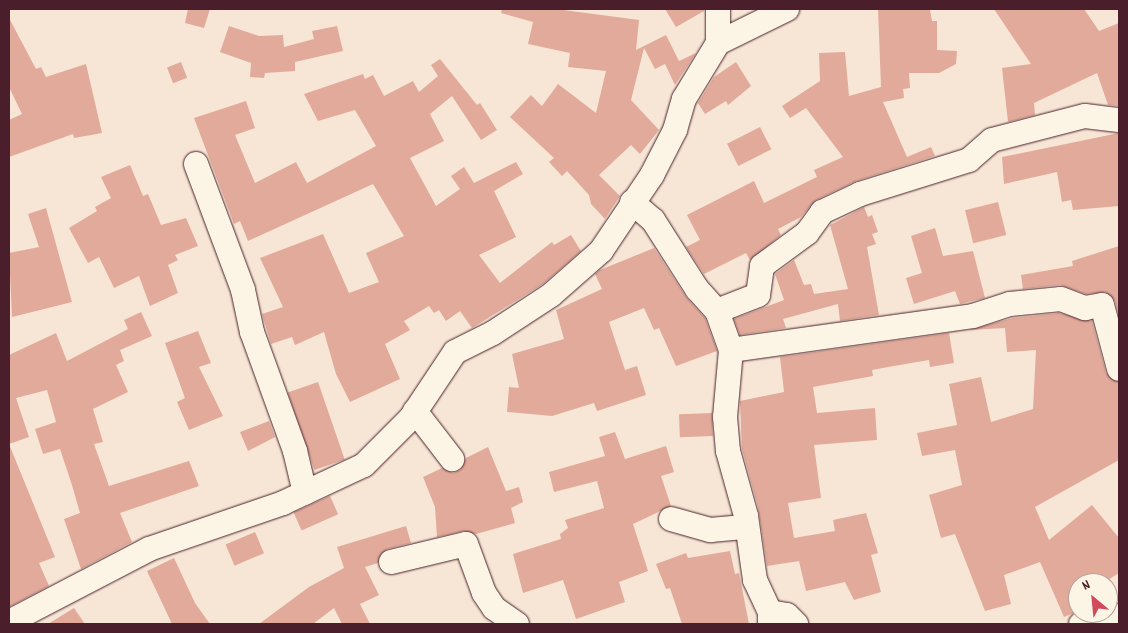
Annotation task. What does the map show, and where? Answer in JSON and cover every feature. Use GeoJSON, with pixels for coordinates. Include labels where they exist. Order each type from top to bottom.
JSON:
{"type":"FeatureCollection","features":[{"type":"Feature","properties":{"kind":"street"},"geometry":{"type":"LineString","coordinates":[[9,622],[149,549],[305,493],[364,465],[415,411],[455,352],[493,333],[578,273],[601,252],[632,202],[652,175],[675,130],[684,99],[718,43],[718,9]]}},
{"type":"Feature","properties":{"kind":"street"},"geometry":{"type":"LineString","coordinates":[[718,43],[787,9]]}},
{"type":"Feature","properties":{"kind":"street"},"geometry":{"type":"LineString","coordinates":[[717,311],[758,295],[762,266],[807,233],[822,212],[860,194],[969,160],[992,140],[1085,116],[1119,120]]}},
{"type":"Feature","properties":{"kind":"street"},"geometry":{"type":"LineString","coordinates":[[196,164],[242,290],[252,332],[295,451],[305,493]]}},
{"type":"Feature","properties":{"kind":"street"},"geometry":{"type":"LineString","coordinates":[[632,202],[653,220],[697,289],[717,311],[731,350],[725,417],[728,451],[747,527],[755,580],[770,618],[786,615],[796,624]]}},
{"type":"Feature","properties":{"kind":"street"},"geometry":{"type":"LineString","coordinates":[[731,350],[973,316],[1010,304],[1061,299],[1085,308],[1102,305],[1119,369]]}},
{"type":"Feature","properties":{"kind":"street"},"geometry":{"type":"LineString","coordinates":[[415,411],[452,459]]}},
{"type":"Feature","properties":{"kind":"street"},"geometry":{"type":"LineString","coordinates":[[671,519],[710,530],[747,527]]}},
{"type":"Feature","properties":{"kind":"street"},"geometry":{"type":"LineString","coordinates":[[391,562],[466,544],[484,593],[494,608],[517,624]]}},
{"type":"Feature","properties":{"kind":"street"},"geometry":{"type":"LineString","coordinates":[[1082,624],[1119,616]]}},
{"type":"Feature","properties":{"kind":"building"},"geometry":{"type":"Polygon","coordinates":[[[188,9],[210,9],[204,28],[185,23],[188,9]]]}},
{"type":"Feature","properties":{"kind":"building"},"geometry":{"type":"Polygon","coordinates":[[[502,9],[556,9],[639,20],[636,50],[666,35],[679,61],[696,53],[675,85],[665,64],[655,69],[644,48],[631,100],[659,130],[640,154],[631,145],[599,175],[620,196],[605,219],[591,204],[589,195],[567,171],[562,176],[549,162],[554,158],[510,117],[531,95],[542,106],[558,84],[596,113],[606,71],[568,67],[570,53],[528,44],[533,22],[501,13],[502,9]]]}},
{"type":"Feature","properties":{"kind":"building"},"geometry":{"type":"Polygon","coordinates":[[[665,9],[704,9],[704,11],[676,27],[665,9]]]}},
{"type":"Feature","properties":{"kind":"building"},"geometry":{"type":"Polygon","coordinates":[[[878,9],[930,10],[932,21],[937,21],[937,50],[957,51],[956,64],[939,73],[909,73],[910,88],[903,89],[904,98],[883,102],[907,157],[931,147],[935,156],[856,181],[816,200],[801,217],[778,229],[781,235],[750,260],[746,253],[704,274],[686,247],[700,240],[687,215],[754,181],[764,203],[817,177],[814,170],[843,157],[806,108],[790,118],[782,106],[820,81],[819,53],[845,52],[849,96],[881,87],[878,9]]]}},
{"type":"Feature","properties":{"kind":"building"},"geometry":{"type":"Polygon","coordinates":[[[994,9],[1084,9],[1099,31],[1119,23],[1119,106],[1108,105],[1097,73],[1034,103],[1035,115],[1008,122],[1002,68],[1031,64],[994,9]]]}},
{"type":"Feature","properties":{"kind":"building"},"geometry":{"type":"Polygon","coordinates":[[[9,18],[36,69],[41,67],[46,77],[86,64],[102,133],[74,138],[73,134],[9,157],[9,120],[22,114],[9,87],[9,18]]]}},
{"type":"Feature","properties":{"kind":"building"},"geometry":{"type":"Polygon","coordinates":[[[229,26],[259,36],[283,35],[284,47],[314,39],[312,31],[337,26],[343,51],[295,62],[295,71],[265,73],[264,78],[250,77],[251,63],[220,52],[229,26]]]}},
{"type":"Feature","properties":{"kind":"building"},"geometry":{"type":"Polygon","coordinates":[[[440,59],[477,105],[480,103],[497,130],[481,140],[452,96],[430,114],[444,141],[410,158],[436,206],[460,189],[451,176],[464,167],[474,183],[516,162],[523,174],[494,191],[516,237],[479,255],[500,283],[552,242],[554,245],[571,235],[581,251],[543,284],[472,328],[460,311],[446,321],[439,310],[434,313],[429,306],[404,321],[410,330],[385,344],[400,379],[350,402],[336,374],[324,332],[295,345],[292,337],[271,344],[262,314],[283,307],[260,258],[323,234],[349,293],[379,282],[366,253],[404,236],[373,184],[248,241],[240,221],[234,224],[194,118],[246,101],[255,128],[235,135],[255,183],[296,162],[307,183],[376,146],[355,110],[318,121],[304,94],[363,74],[365,79],[373,75],[384,96],[413,81],[419,92],[438,76],[431,65],[440,59]]]}},
{"type":"Feature","properties":{"kind":"building"},"geometry":{"type":"Polygon","coordinates":[[[181,62],[187,78],[173,83],[167,67],[181,62]]]}},
{"type":"Feature","properties":{"kind":"building"},"geometry":{"type":"Polygon","coordinates":[[[736,62],[751,86],[728,105],[726,101],[705,114],[698,103],[714,77],[736,62]]]}},
{"type":"Feature","properties":{"kind":"building"},"geometry":{"type":"Polygon","coordinates":[[[760,127],[771,149],[738,166],[727,144],[760,127]]]}},
{"type":"Feature","properties":{"kind":"building"},"geometry":{"type":"Polygon","coordinates":[[[1119,133],[1119,206],[1073,210],[1071,200],[1062,202],[1057,172],[1004,184],[1002,157],[1119,133]]]}},
{"type":"Feature","properties":{"kind":"building"},"geometry":{"type":"Polygon","coordinates":[[[130,165],[143,196],[148,194],[161,225],[186,218],[198,246],[175,255],[178,260],[168,265],[178,293],[150,306],[139,276],[114,288],[99,257],[88,263],[69,228],[97,211],[95,207],[111,198],[101,177],[130,165]]]}},
{"type":"Feature","properties":{"kind":"building"},"geometry":{"type":"Polygon","coordinates":[[[998,202],[1006,235],[973,243],[965,210],[998,202]]]}},
{"type":"Feature","properties":{"kind":"building"},"geometry":{"type":"Polygon","coordinates":[[[864,207],[868,217],[872,215],[878,232],[872,234],[876,244],[867,247],[879,315],[840,321],[838,304],[783,319],[786,328],[740,335],[734,319],[784,300],[775,274],[794,260],[804,285],[811,284],[814,294],[848,289],[830,225],[864,207]]]}},
{"type":"Feature","properties":{"kind":"building"},"geometry":{"type":"Polygon","coordinates":[[[46,208],[72,302],[12,317],[9,253],[39,247],[28,214],[46,208]]]}},
{"type":"Feature","properties":{"kind":"building"},"geometry":{"type":"Polygon","coordinates":[[[935,228],[943,256],[973,251],[985,298],[960,304],[955,291],[914,304],[906,278],[922,273],[911,236],[935,228]]]}},
{"type":"Feature","properties":{"kind":"building"},"geometry":{"type":"Polygon","coordinates":[[[1119,246],[1119,316],[1115,301],[1106,292],[1086,294],[1060,285],[1023,289],[1021,275],[1073,266],[1072,261],[1119,246]]]}},
{"type":"Feature","properties":{"kind":"building"},"geometry":{"type":"Polygon","coordinates":[[[654,248],[686,297],[705,318],[717,351],[676,366],[659,328],[654,330],[644,308],[609,322],[625,370],[637,366],[646,395],[597,411],[594,403],[552,416],[507,412],[509,387],[519,388],[512,354],[564,339],[556,310],[602,289],[595,274],[600,270],[654,248]]]}},
{"type":"Feature","properties":{"kind":"building"},"geometry":{"type":"Polygon","coordinates":[[[141,312],[152,336],[120,350],[124,361],[116,365],[128,392],[93,409],[103,442],[94,444],[109,486],[189,461],[199,486],[120,513],[132,542],[81,569],[64,519],[80,513],[72,485],[60,449],[43,454],[35,429],[56,422],[47,390],[16,398],[29,437],[9,444],[9,355],[56,333],[67,361],[128,329],[124,320],[141,312]]]}},
{"type":"Feature","properties":{"kind":"building"},"geometry":{"type":"Polygon","coordinates":[[[1059,313],[1092,321],[1106,373],[1119,382],[1119,460],[1035,507],[1049,540],[1092,505],[1119,538],[1119,573],[1068,573],[1068,615],[1064,617],[1040,562],[1004,575],[1011,604],[985,611],[955,534],[941,538],[929,495],[962,485],[955,450],[922,456],[917,433],[957,425],[949,384],[981,377],[991,422],[1033,409],[1036,350],[1007,352],[1005,328],[969,330],[1013,318],[1059,313]]]}},
{"type":"Feature","properties":{"kind":"building"},"geometry":{"type":"Polygon","coordinates":[[[198,331],[211,363],[199,367],[223,416],[189,430],[177,402],[185,398],[165,343],[198,331]]]}},
{"type":"Feature","properties":{"kind":"building"},"geometry":{"type":"Polygon","coordinates":[[[949,333],[954,363],[930,367],[929,360],[872,370],[873,376],[813,387],[817,413],[875,408],[877,440],[814,445],[821,498],[788,503],[794,538],[835,531],[833,520],[866,513],[878,553],[871,555],[881,592],[854,600],[845,582],[806,591],[799,561],[767,566],[758,507],[742,449],[740,401],[784,392],[780,357],[949,333]]]}},
{"type":"Feature","properties":{"kind":"building"},"geometry":{"type":"Polygon","coordinates":[[[318,382],[345,460],[314,470],[288,392],[318,382]]]}},
{"type":"Feature","properties":{"kind":"building"},"geometry":{"type":"Polygon","coordinates":[[[712,413],[713,436],[680,437],[679,414],[712,413]]]}},
{"type":"Feature","properties":{"kind":"building"},"geometry":{"type":"Polygon","coordinates":[[[269,421],[275,437],[248,451],[240,432],[269,421]]]}},
{"type":"Feature","properties":{"kind":"building"},"geometry":{"type":"Polygon","coordinates":[[[615,432],[625,459],[666,446],[674,472],[661,476],[671,506],[633,524],[648,571],[619,582],[625,602],[576,619],[563,580],[523,593],[513,554],[561,539],[560,534],[568,528],[565,520],[604,508],[597,481],[554,492],[549,472],[605,456],[599,437],[615,432]]]}},
{"type":"Feature","properties":{"kind":"building"},"geometry":{"type":"Polygon","coordinates":[[[9,444],[55,557],[39,563],[49,586],[9,607],[9,444]]]}},
{"type":"Feature","properties":{"kind":"building"},"geometry":{"type":"Polygon","coordinates":[[[488,447],[506,491],[519,487],[523,502],[511,508],[515,523],[476,534],[463,531],[437,537],[435,507],[423,477],[442,468],[453,473],[460,470],[466,458],[488,447]]]}},
{"type":"Feature","properties":{"kind":"building"},"geometry":{"type":"Polygon","coordinates":[[[330,496],[338,514],[302,531],[293,512],[330,496]]]}},
{"type":"Feature","properties":{"kind":"building"},"geometry":{"type":"Polygon","coordinates":[[[406,526],[411,543],[387,549],[378,563],[365,567],[379,595],[360,604],[370,624],[342,624],[334,608],[313,624],[259,624],[309,587],[344,568],[337,547],[406,526]]]}},
{"type":"Feature","properties":{"kind":"building"},"geometry":{"type":"Polygon","coordinates":[[[255,532],[264,553],[235,566],[226,545],[255,532]]]}},
{"type":"Feature","properties":{"kind":"building"},"geometry":{"type":"Polygon","coordinates":[[[730,551],[735,574],[739,573],[749,624],[682,624],[670,588],[666,589],[656,564],[686,553],[688,558],[730,551]]]}},
{"type":"Feature","properties":{"kind":"building"},"geometry":{"type":"Polygon","coordinates":[[[174,558],[195,603],[210,624],[172,624],[147,571],[174,558]]]}},
{"type":"Feature","properties":{"kind":"building"},"geometry":{"type":"Polygon","coordinates":[[[74,608],[85,624],[48,624],[74,608]]]}}]}
